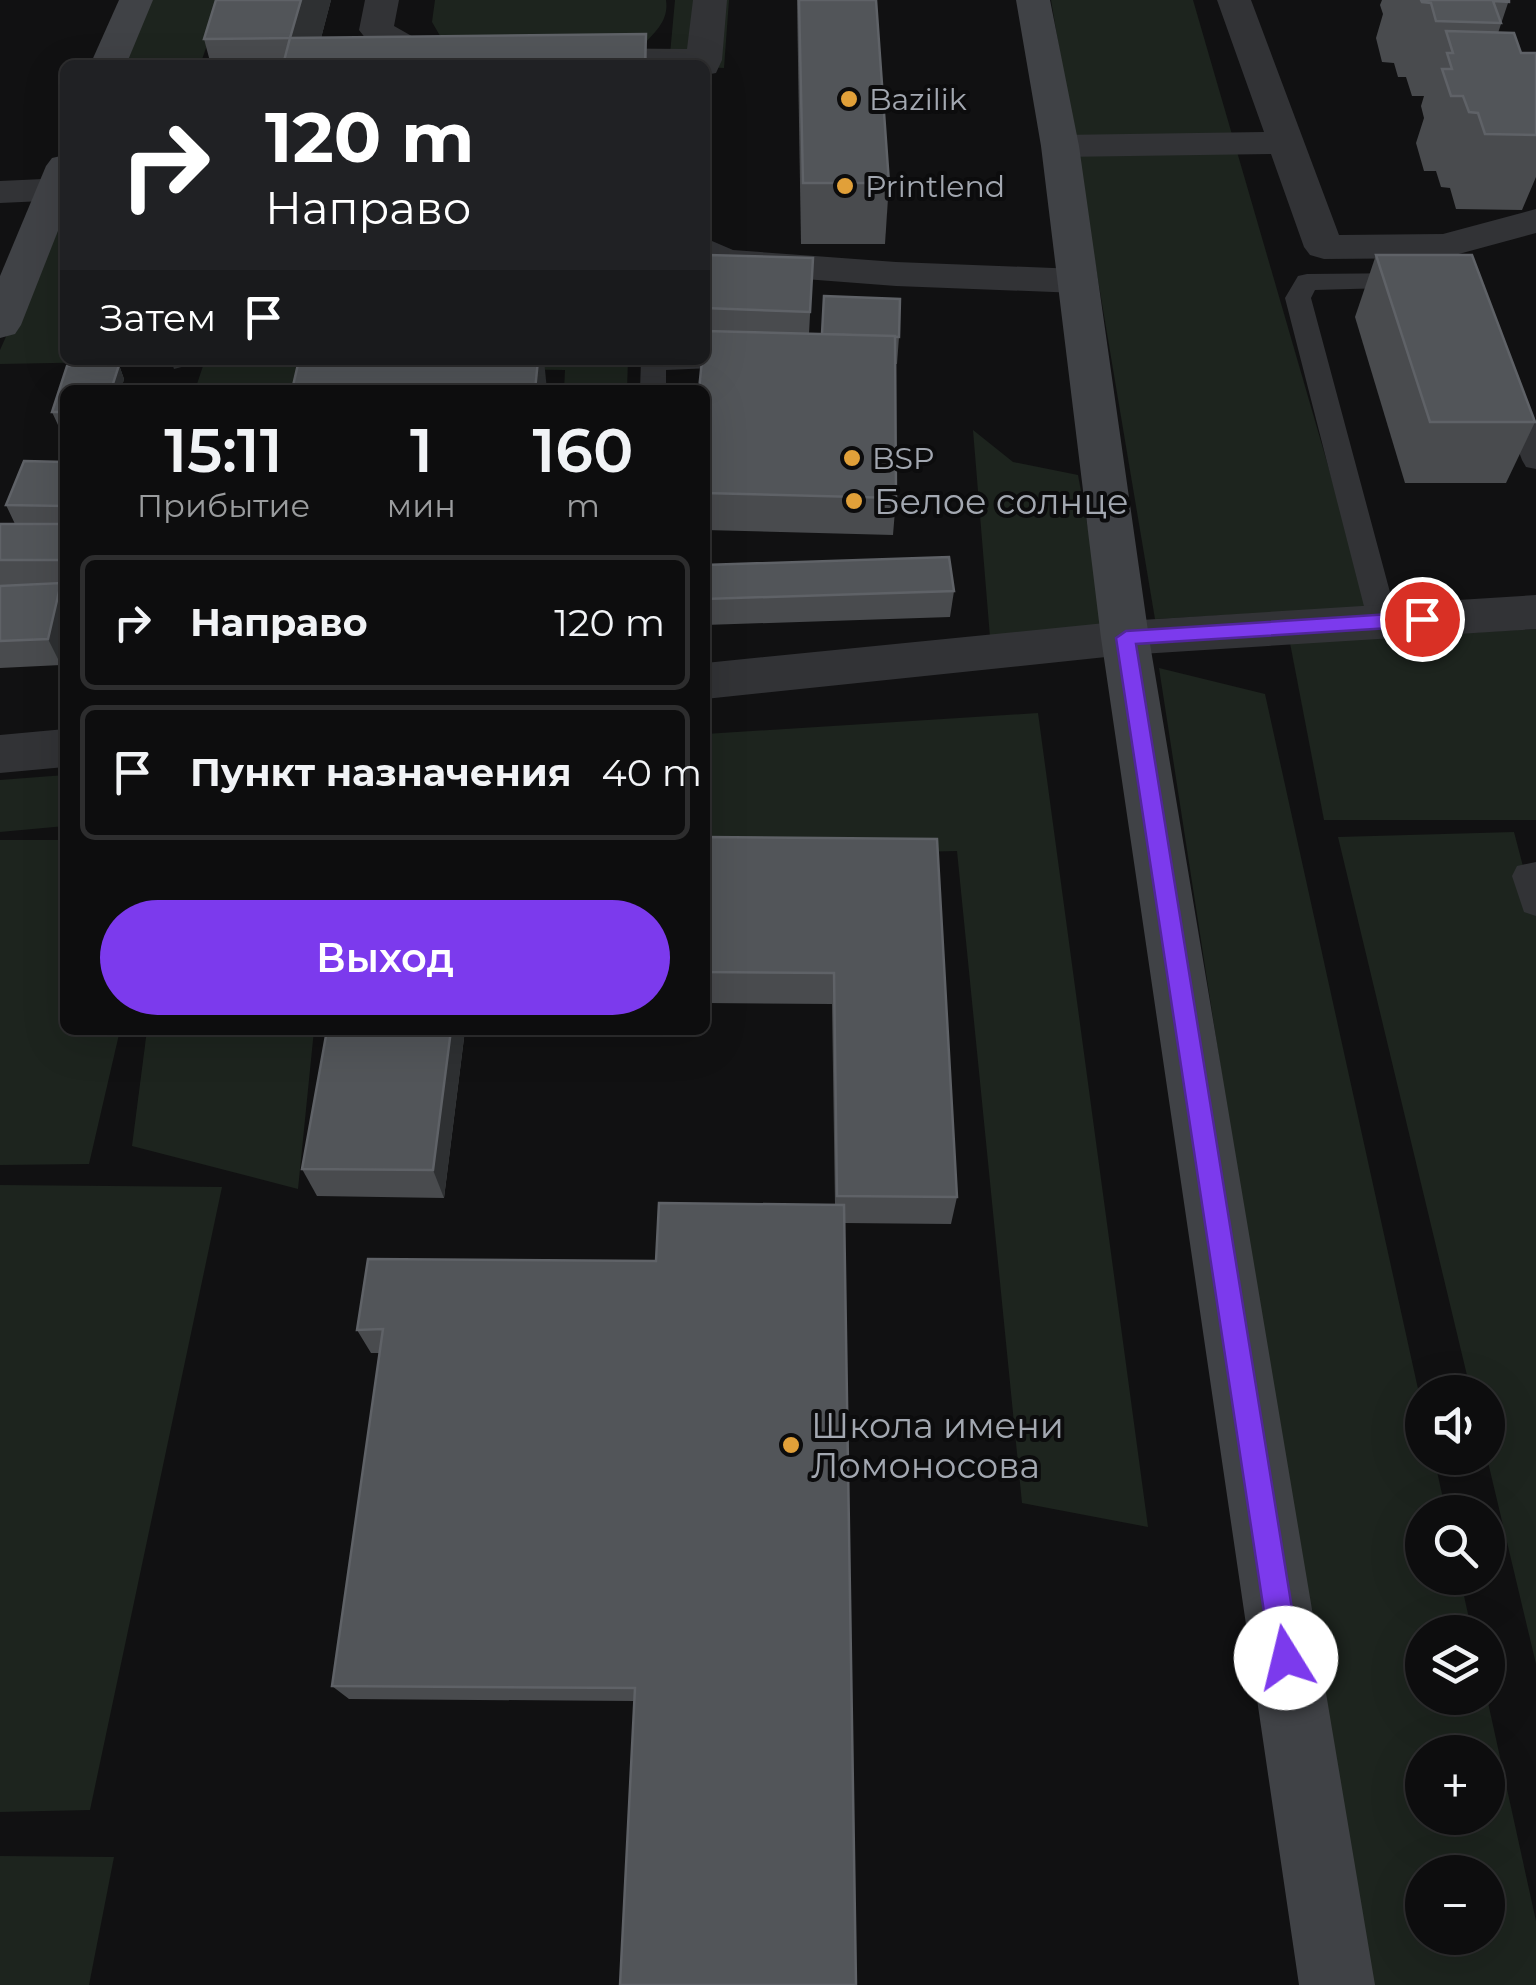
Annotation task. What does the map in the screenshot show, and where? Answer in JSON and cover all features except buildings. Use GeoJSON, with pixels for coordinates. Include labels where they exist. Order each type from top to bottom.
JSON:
{"type":"FeatureCollection","features":[{"type":"Feature","properties":{"kind":"main road"},"geometry":{"type":"LineString","coordinates":[[110,60],[136,0]]}},
{"type":"Feature","properties":{"kind":"main road"},"geometry":{"type":"LineString","coordinates":[[1033,0],[1060,146],[1126,638],[1337,1985]]}},
{"type":"Feature","properties":{"kind":"main road"},"geometry":{"type":"LineString","coordinates":[[0,325],[60,187]]}},
{"type":"Feature","properties":{"kind":"street"},"geometry":{"type":"LineString","coordinates":[[382,0],[376,30],[406,47],[456,58],[494,58]]}},
{"type":"Feature","properties":{"kind":"street"},"geometry":{"type":"LineString","coordinates":[[704,60],[710,0]]}},
{"type":"Feature","properties":{"kind":"street"},"geometry":{"type":"LineString","coordinates":[[1234,0],[1324,247],[1444,246],[1536,221]]}},
{"type":"Feature","properties":{"kind":"street"},"geometry":{"type":"LineString","coordinates":[[532,58],[618,60]]}},
{"type":"Feature","properties":{"kind":"street"},"geometry":{"type":"LineString","coordinates":[[1060,146],[1284,143]]}},
{"type":"Feature","properties":{"kind":"street"},"geometry":{"type":"LineString","coordinates":[[0,192],[60,182]]}},
{"type":"Feature","properties":{"kind":"street"},"geometry":{"type":"LineString","coordinates":[[710,253],[724,260],[762,264],[1078,281]]}},
{"type":"Feature","properties":{"kind":"street"},"geometry":{"type":"LineString","coordinates":[[710,680],[1126,638],[1536,612]]}},
{"type":"Feature","properties":{"kind":"street"},"geometry":{"type":"LineString","coordinates":[[0,754],[60,748]]}},
{"type":"Feature","properties":{"kind":"lane"},"geometry":{"type":"LineString","coordinates":[[1383,622],[1298,298],[1307,282],[1438,281]]}},
{"type":"Feature","properties":{"kind":"lane"},"geometry":{"type":"LineString","coordinates":[[710,361],[755,360]]}},
{"type":"Feature","properties":{"kind":"lane"},"geometry":{"type":"LineString","coordinates":[[1501,366],[1536,460]]}},
{"type":"Feature","properties":{"kind":"lane"},"geometry":{"type":"LineString","coordinates":[[1536,876],[1528,876],[1536,902]]}},
{"type":"Feature","properties":{"kind":"shaded area"},"geometry":{"type":"Polygon","coordinates":[[[152,0],[223,0],[202,60],[126,60],[152,0]]]}},
{"type":"Feature","properties":{"kind":"shaded area"},"geometry":{"type":"Polygon","coordinates":[[[435,0],[666,0],[666,14],[643,45],[443,41],[432,22],[435,0]]]}},
{"type":"Feature","properties":{"kind":"shaded area"},"geometry":{"type":"Polygon","coordinates":[[[675,0],[729,0],[724,68],[710,67],[710,60],[669,60],[675,0]]]}},
{"type":"Feature","properties":{"kind":"shaded area"},"geometry":{"type":"Polygon","coordinates":[[[1051,0],[1193,0],[1369,607],[1155,619],[1051,0]]]}},
{"type":"Feature","properties":{"kind":"shaded area"},"geometry":{"type":"Polygon","coordinates":[[[60,216],[60,363],[0,364],[0,350],[60,216]]]}},
{"type":"Feature","properties":{"kind":"shaded area"},"geometry":{"type":"Polygon","coordinates":[[[203,365],[628,365],[627,385],[564,385],[565,370],[315,367],[308,385],[197,385],[203,365]]]}},
{"type":"Feature","properties":{"kind":"shaded area"},"geometry":{"type":"Polygon","coordinates":[[[973,430],[1013,462],[1078,475],[1107,630],[990,637],[973,430]]]}},
{"type":"Feature","properties":{"kind":"shaded area"},"geometry":{"type":"Polygon","coordinates":[[[1536,629],[1536,820],[1324,820],[1290,643],[1536,629]]]}},
{"type":"Feature","properties":{"kind":"shaded area"},"geometry":{"type":"Polygon","coordinates":[[[1159,668],[1265,694],[1415,1375],[1405,1375],[1405,1475],[1438,1475],[1442,1495],[1405,1495],[1405,1595],[1464,1595],[1468,1615],[1405,1615],[1405,1715],[1491,1715],[1495,1735],[1405,1735],[1405,1835],[1505,1835],[1505,1780],[1536,1921],[1536,1985],[1362,1985],[1159,668]]]}},
{"type":"Feature","properties":{"kind":"shaded area"},"geometry":{"type":"Polygon","coordinates":[[[1038,713],[1148,1527],[1022,1503],[957,851],[710,857],[710,734],[1038,713]]]}},
{"type":"Feature","properties":{"kind":"shaded area"},"geometry":{"type":"Polygon","coordinates":[[[60,775],[60,826],[0,832],[0,780],[60,775]]]}},
{"type":"Feature","properties":{"kind":"shaded area"},"geometry":{"type":"Polygon","coordinates":[[[1514,832],[1536,916],[1536,1664],[1505,1534],[1505,1495],[1496,1495],[1491,1475],[1505,1475],[1505,1375],[1467,1375],[1338,837],[1514,832]]]}},
{"type":"Feature","properties":{"kind":"shaded area"},"geometry":{"type":"Polygon","coordinates":[[[0,840],[60,840],[60,1035],[119,1035],[89,1164],[0,1165],[0,840]]]}},
{"type":"Feature","properties":{"kind":"shaded area"},"geometry":{"type":"Polygon","coordinates":[[[146,1035],[313,1035],[298,1189],[132,1146],[146,1035]]]}},
{"type":"Feature","properties":{"kind":"shaded area"},"geometry":{"type":"Polygon","coordinates":[[[0,1185],[222,1187],[90,1810],[0,1812],[0,1185]]]}},
{"type":"Feature","properties":{"kind":"shaded area"},"geometry":{"type":"Polygon","coordinates":[[[0,1856],[114,1857],[89,1985],[0,1985],[0,1856]]]}},
{"type":"Feature","properties":{"kind":"place","name":"Bazilik"},"geometry":{"type":"Point","coordinates":[849,99]}},
{"type":"Feature","properties":{"kind":"place","name":"Printlend"},"geometry":{"type":"Point","coordinates":[845,186]}},
{"type":"Feature","properties":{"kind":"place","name":"BSP"},"geometry":{"type":"Point","coordinates":[852,458]}},
{"type":"Feature","properties":{"kind":"place","name":"Белое солнце"},"geometry":{"type":"Point","coordinates":[854,501]}},
{"type":"Feature","properties":{"kind":"place","name":"Школа имени Ломоносова"},"geometry":{"type":"Point","coordinates":[791,1445]}},
{"type":"Feature","properties":{"kind":"route"},"geometry":{"type":"LineString","coordinates":[[1286,1658],[1126,638],[1422,619]]}}]}
